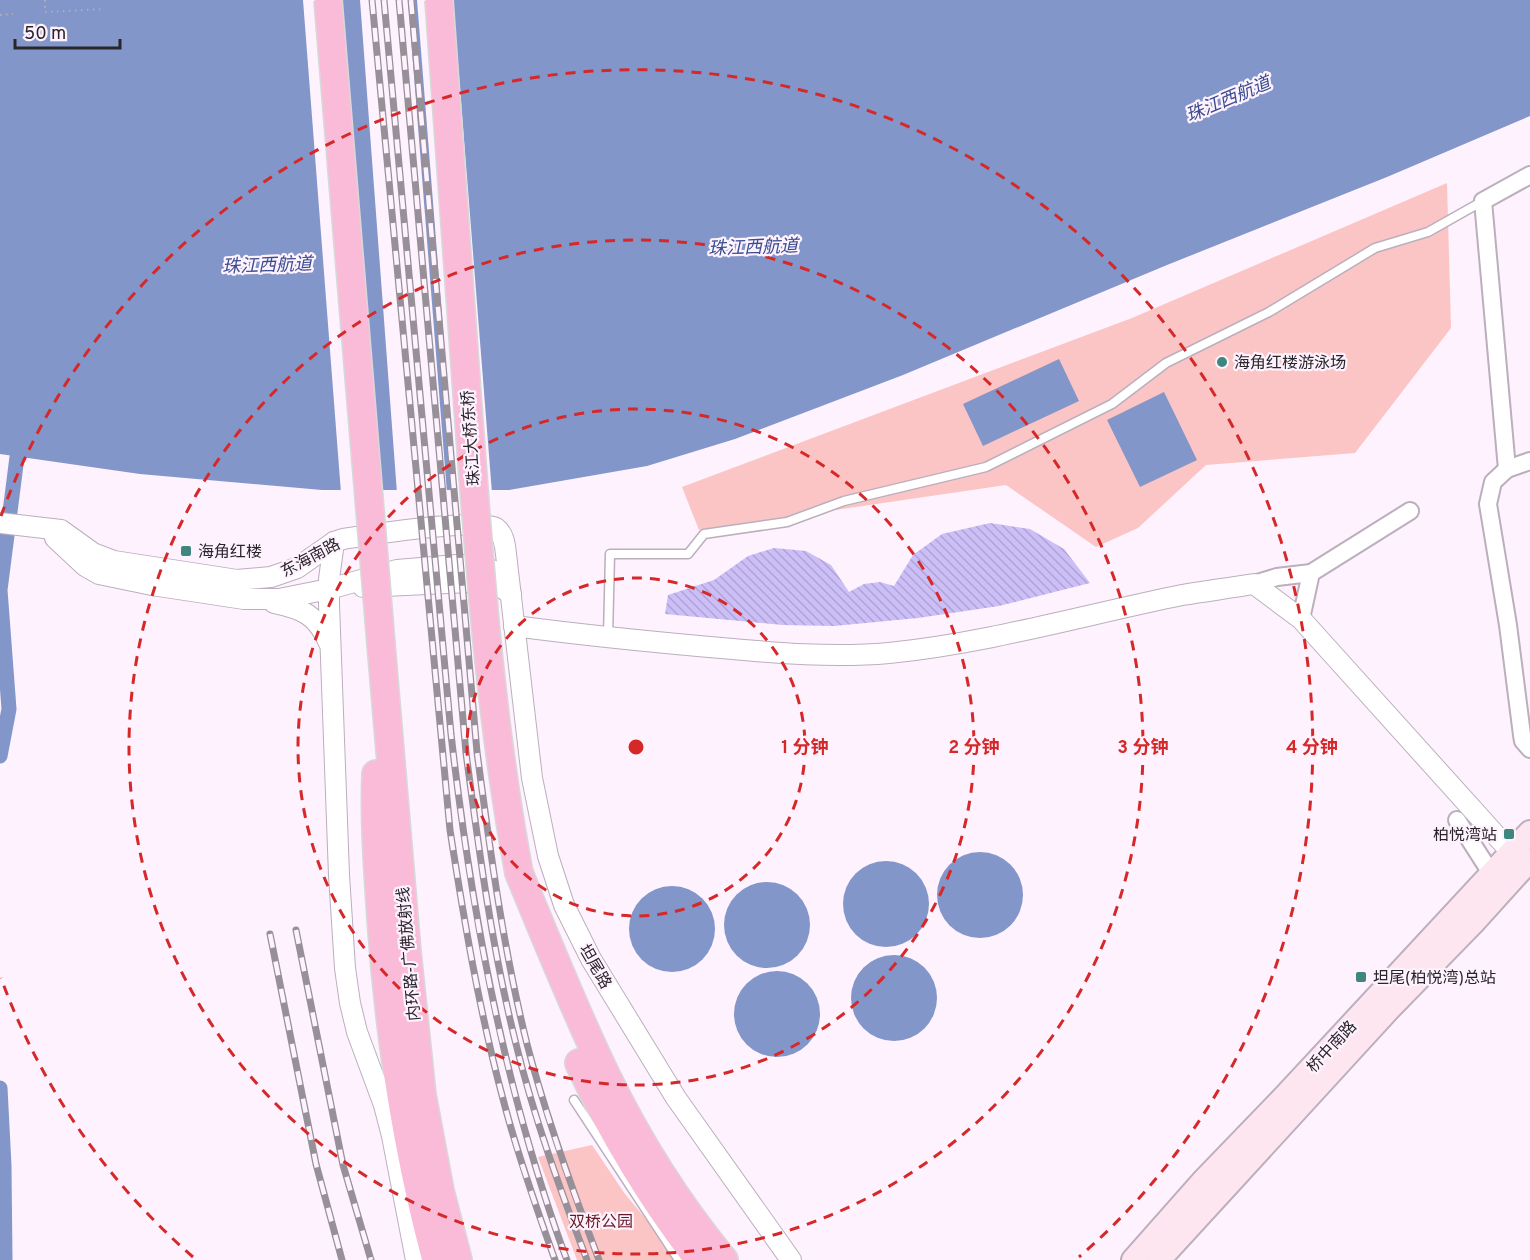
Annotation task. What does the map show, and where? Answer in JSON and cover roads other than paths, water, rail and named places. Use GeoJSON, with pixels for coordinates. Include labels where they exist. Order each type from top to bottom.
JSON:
{"type":"FeatureCollection","features":[{"type":"Feature","properties":{"kind":"highway"},"geometry":{"type":"LineString","coordinates":[[328,0],[381,644],[375,791],[384,961],[398,1074],[412,1161],[436,1260]]}},
{"type":"Feature","properties":{"kind":"highway","name":"珠江大桥东桥"},"geometry":{"type":"LineString","coordinates":[[439,0],[484,607],[500,766],[519,873]]}},
{"type":"Feature","properties":{"kind":"highway","name":"内环路-广佛放射线"},"geometry":{"type":"LineString","coordinates":[[381,644],[407,952],[422,1095],[440,1191],[458,1260]]}},
{"type":"Feature","properties":{"kind":"highway"},"geometry":{"type":"LineString","coordinates":[[519,873],[548,980],[585,1075],[632,1164],[662,1212],[699,1260]]}},
{"type":"Feature","properties":{"kind":"highway"},"geometry":{"type":"LineString","coordinates":[[519,873],[586,1033],[612,1086],[683,1206],[724,1260]]}},
{"type":"Feature","properties":{"kind":"main road","name":"桥中南路"},"geometry":{"type":"LineString","coordinates":[[1159,1260],[1389,1009],[1520,856],[1530,832]]}},
{"type":"Feature","properties":{"kind":"main road","name":"桥中南路"},"geometry":{"type":"LineString","coordinates":[[1133,1260],[1202,1182],[1498,881]]}},
{"type":"Feature","properties":{"kind":"street"},"geometry":{"type":"LineString","coordinates":[[1507,469],[1483,201],[1530,175]]}},
{"type":"Feature","properties":{"kind":"street"},"geometry":{"type":"LineString","coordinates":[[1530,461],[1507,469],[1493,482],[1488,504],[1508,625],[1523,741],[1530,749]]}},
{"type":"Feature","properties":{"kind":"street"},"geometry":{"type":"LineString","coordinates":[[514,626],[608,638],[778,654],[886,653],[945,646],[996,637],[1184,595],[1311,573],[1410,511]]}},
{"type":"Feature","properties":{"kind":"street","name":"东海南路"},"geometry":{"type":"LineString","coordinates":[[0,523],[61,530],[93,553],[114,561],[237,580],[271,578],[297,568],[334,542],[432,528],[480,524],[490,526],[497,529],[504,542],[514,626]]}},
{"type":"Feature","properties":{"kind":"street","name":"东海南路"},"geometry":{"type":"LineString","coordinates":[[33,526],[99,574],[222,597],[261,600],[329,589],[470,582],[496,584],[510,588]]}},
{"type":"Feature","properties":{"kind":"street"},"geometry":{"type":"LineString","coordinates":[[334,542],[329,589],[330,645],[345,968],[357,1032],[384,1105],[392,1136],[416,1260]]}},
{"type":"Feature","properties":{"kind":"street"},"geometry":{"type":"LineString","coordinates":[[1301,619],[1311,573]]}},
{"type":"Feature","properties":{"kind":"street"},"geometry":{"type":"LineString","coordinates":[[1254,584],[1301,619],[1520,856]]}},
{"type":"Feature","properties":{"kind":"street"},"geometry":{"type":"LineString","coordinates":[[261,600],[301,610],[311,616],[319,622],[330,645]]}},
{"type":"Feature","properties":{"kind":"street","name":"坦尾路"},"geometry":{"type":"LineString","coordinates":[[514,626],[532,778],[548,856],[564,905],[591,959],[676,1098],[791,1260]]}},
{"type":"Feature","properties":{"kind":"street"},"geometry":{"type":"LineString","coordinates":[[1457,820],[1498,881]]}},
{"type":"Feature","properties":{"kind":"lane"},"geometry":{"type":"LineString","coordinates":[[608,638],[610,554],[688,554],[704,534],[787,522],[844,501],[986,467],[1112,404],[1166,363],[1269,312],[1375,248],[1428,232],[1483,201]]}},
{"type":"Feature","properties":{"kind":"lane"},"geometry":{"type":"LineString","coordinates":[[574,1100],[679,1260]]}},
{"type":"Feature","properties":{"kind":"water","name":"珠江西航道"},"geometry":{"type":"Polygon","coordinates":[[[0,0],[1530,0],[1530,116],[903,375],[735,439],[647,466],[509,490],[322,490],[140,474],[0,454],[0,0]]]}},
{"type":"Feature","properties":{"kind":"water"},"geometry":{"type":"Polygon","coordinates":[[[1059,359],[1079,401],[983,446],[963,404],[1059,359]]]}},
{"type":"Feature","properties":{"kind":"water"},"geometry":{"type":"Polygon","coordinates":[[[1164,392],[1197,460],[1140,487],[1107,420],[1164,392]]]}},
{"type":"Feature","properties":{"kind":"water"},"geometry":{"type":"Polygon","coordinates":[[[980,852],[1004,859],[1016,871],[1023,895],[1016,919],[1004,931],[980,938],[956,931],[944,919],[937,895],[944,871],[956,859],[980,852]]]}},
{"type":"Feature","properties":{"kind":"water"},"geometry":{"type":"Polygon","coordinates":[[[886,861],[910,868],[922,880],[929,904],[922,928],[910,940],[886,947],[862,940],[850,928],[843,904],[850,880],[862,868],[886,861]]]}},
{"type":"Feature","properties":{"kind":"water"},"geometry":{"type":"Polygon","coordinates":[[[767,882],[791,889],[803,901],[810,925],[803,949],[791,961],[767,968],[743,961],[731,949],[724,925],[731,901],[743,889],[767,882]]]}},
{"type":"Feature","properties":{"kind":"water"},"geometry":{"type":"Polygon","coordinates":[[[672,886],[696,893],[708,905],[715,929],[708,953],[696,965],[672,972],[648,965],[636,953],[629,929],[636,905],[648,893],[672,886]]]}},
{"type":"Feature","properties":{"kind":"water"},"geometry":{"type":"Polygon","coordinates":[[[894,955],[918,962],[930,974],[937,998],[930,1022],[918,1034],[894,1041],[870,1034],[858,1022],[851,998],[858,974],[870,962],[894,955]]]}},
{"type":"Feature","properties":{"kind":"water"},"geometry":{"type":"Polygon","coordinates":[[[777,971],[801,978],[813,990],[820,1014],[813,1038],[801,1050],[777,1057],[753,1050],[741,1038],[734,1014],[741,990],[753,978],[777,971]]]}},
{"type":"Feature","properties":{"kind":"waterway"},"geometry":{"type":"LineString","coordinates":[[0,756],[9,709],[0,590],[17,457]]}},
{"type":"Feature","properties":{"kind":"waterway"},"geometry":{"type":"LineString","coordinates":[[0,1088],[5,1260]]}},
{"type":"Feature","properties":{"kind":"railway"},"geometry":{"type":"LineString","coordinates":[[372,0],[450,830],[473,965],[494,1066],[508,1119],[555,1260]]}},
{"type":"Feature","properties":{"kind":"railway"},"geometry":{"type":"LineString","coordinates":[[384,0],[451,734],[464,839],[503,1046],[530,1148],[567,1260]]}},
{"type":"Feature","properties":{"kind":"railway"},"geometry":{"type":"LineString","coordinates":[[399,0],[466,753],[481,863],[507,1008],[523,1072],[548,1153],[587,1260]]}},
{"type":"Feature","properties":{"kind":"railway"},"geometry":{"type":"LineString","coordinates":[[411,0],[477,752],[492,862],[511,972],[527,1044],[542,1099],[599,1260]]}},
{"type":"Feature","properties":{"kind":"railway"},"geometry":{"type":"LineString","coordinates":[[296,930],[343,1165],[371,1260]]}},
{"type":"Feature","properties":{"kind":"railway"},"geometry":{"type":"LineString","coordinates":[[270,934],[316,1164],[342,1260]]}},
{"type":"Feature","properties":{"kind":"place","name":"海角红楼游泳场"},"geometry":{"type":"Point","coordinates":[1222,362]}},
{"type":"Feature","properties":{"kind":"place","name":"海角红楼"},"geometry":{"type":"Point","coordinates":[186,551]}},
{"type":"Feature","properties":{"kind":"place","name":"柏悦湾站"},"geometry":{"type":"Point","coordinates":[1509,834]}},
{"type":"Feature","properties":{"kind":"place","name":"坦尾(柏悦湾)总站"},"geometry":{"type":"Point","coordinates":[1361,977]}},
{"type":"Feature","properties":{"kind":"park label","name":"双桥公园"},"geometry":{"type":"Point","coordinates":[601,1221]}}]}
